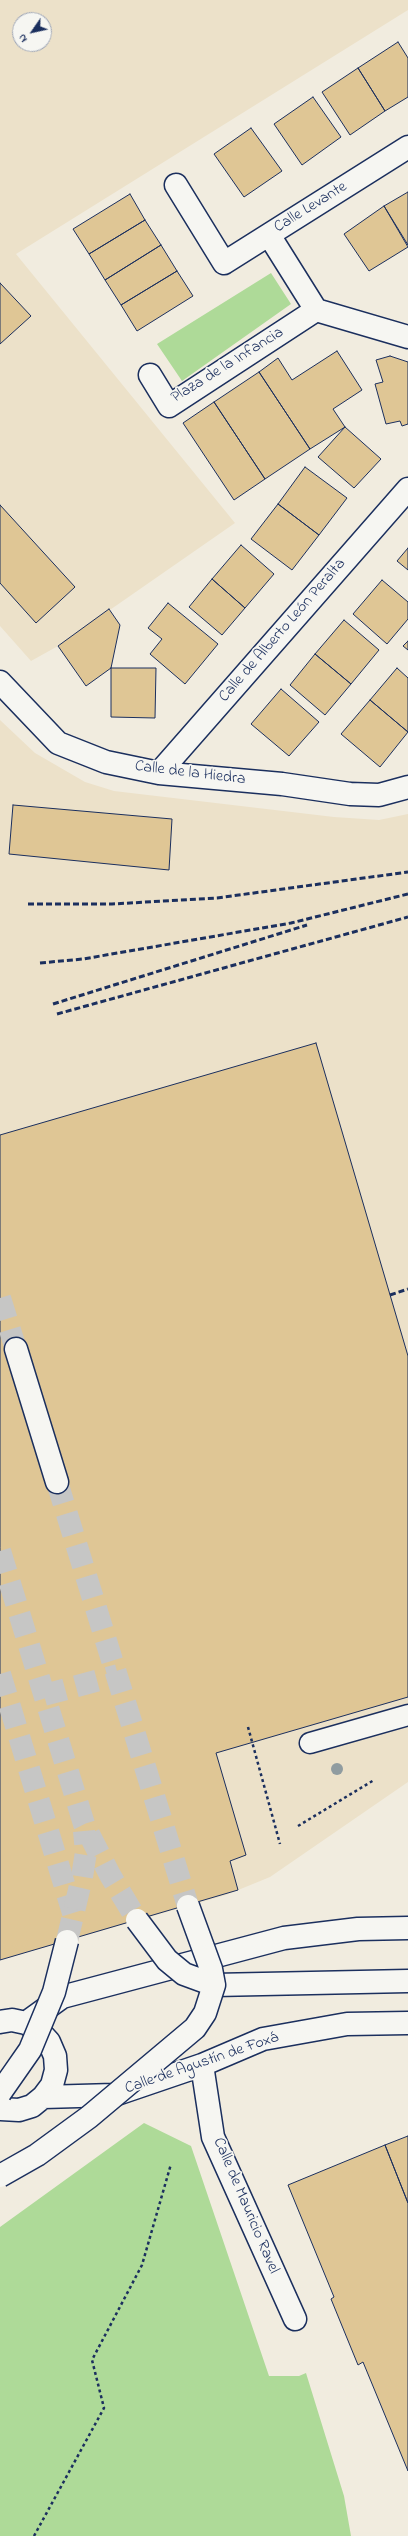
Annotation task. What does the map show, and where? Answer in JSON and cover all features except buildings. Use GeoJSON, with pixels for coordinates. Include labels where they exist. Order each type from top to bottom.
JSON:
{"type":"FeatureCollection","features":[{"type":"Feature","properties":{"kind":"street","name":"Calle Levante"},"geometry":{"type":"LineString","coordinates":[[316,310],[269,235],[408,147]]}},
{"type":"Feature","properties":{"kind":"street"},"geometry":{"type":"LineString","coordinates":[[176,185],[224,263],[269,235]]}},
{"type":"Feature","properties":{"kind":"street"},"geometry":{"type":"LineString","coordinates":[[316,310],[408,337]]}},
{"type":"Feature","properties":{"kind":"street","name":"Plaza de la Infancia"},"geometry":{"type":"LineString","coordinates":[[150,376],[169,406],[316,310]]}},
{"type":"Feature","properties":{"kind":"street","name":"Calle de Alberto León Peralta"},"geometry":{"type":"LineString","coordinates":[[159,773],[408,489]]}},
{"type":"Feature","properties":{"kind":"street","name":"Calle de la Hiedra"},"geometry":{"type":"LineString","coordinates":[[0,682],[58,743],[106,762],[159,773],[282,784],[350,794],[379,795],[407,786]]}},
{"type":"Feature","properties":{"kind":"street"},"geometry":{"type":"LineString","coordinates":[[16,1349],[57,1482]]}},
{"type":"Feature","properties":{"kind":"street"},"geometry":{"type":"LineString","coordinates":[[0,2176],[37,2155],[89,2117],[195,2028],[205,2013],[214,1985],[211,1969],[188,1906]]}},
{"type":"Feature","properties":{"kind":"street"},"geometry":{"type":"LineString","coordinates":[[137,1920],[167,1960],[184,1974],[214,1985],[408,1981]]}},
{"type":"Feature","properties":{"kind":"street"},"geometry":{"type":"LineString","coordinates":[[26,2023],[62,1997],[284,1938],[358,1929],[408,1928]]}},
{"type":"Feature","properties":{"kind":"street"},"geometry":{"type":"LineString","coordinates":[[0,2093],[30,2050],[54,1992],[67,1940]]}},
{"type":"Feature","properties":{"kind":"street"},"geometry":{"type":"LineString","coordinates":[[0,2022],[12,2020],[26,2023],[39,2030],[49,2042],[55,2056],[56,2070],[52,2085],[43,2097],[32,2106],[19,2110],[0,2109]]}},
{"type":"Feature","properties":{"kind":"street","name":"Calle de Agustín de Foxá"},"geometry":{"type":"LineString","coordinates":[[43,2097],[114,2096],[202,2065],[262,2040],[347,2024],[408,2024]]}},
{"type":"Feature","properties":{"kind":"street","name":"Calle de Mauricio Ravel"},"geometry":{"type":"LineString","coordinates":[[202,2065],[213,2137],[295,2319]]}},
{"type":"Feature","properties":{"kind":"lane"},"geometry":{"type":"LineString","coordinates":[[310,1743],[408,1715]]}},
{"type":"Feature","properties":{"kind":"path"},"geometry":{"type":"LineString","coordinates":[[248,1727],[280,1844]]}},
{"type":"Feature","properties":{"kind":"path"},"geometry":{"type":"LineString","coordinates":[[298,1826],[374,1780]]}},
{"type":"Feature","properties":{"kind":"path"},"geometry":{"type":"LineString","coordinates":[[34,2536],[104,2408],[92,2360],[142,2264],[171,2164]]}},
{"type":"Feature","properties":{"kind":"shaded area"},"geometry":{"type":"Polygon","coordinates":[[[0,0],[408,0],[408,10],[16,254],[235,523],[58,646],[31,661],[0,626],[0,0]]]}},
{"type":"Feature","properties":{"kind":"shaded area"},"geometry":{"type":"Polygon","coordinates":[[[0,720],[35,753],[85,782],[114,791],[334,817],[379,820],[408,814],[408,1782],[270,1877],[226,1895],[0,1960],[0,720]]]}},
{"type":"Feature","properties":{"kind":"green space"},"geometry":{"type":"Polygon","coordinates":[[[271,273],[291,304],[182,381],[157,344],[271,273]]]}},
{"type":"Feature","properties":{"kind":"green space"},"geometry":{"type":"Polygon","coordinates":[[[144,2123],[191,2146],[269,2376],[299,2376],[306,2373],[344,2496],[351,2536],[0,2536],[0,2227],[144,2123]]]}},
{"type":"Feature","properties":{"kind":"tunnel"},"geometry":{"type":"LineString","coordinates":[[0,1298],[16,1349]]}},
{"type":"Feature","properties":{"kind":"tunnel"},"geometry":{"type":"LineString","coordinates":[[57,1482],[188,1906]]}},
{"type":"Feature","properties":{"kind":"tunnel"},"geometry":{"type":"LineString","coordinates":[[0,1551],[84,1824],[110,1875],[137,1920]]}},
{"type":"Feature","properties":{"kind":"tunnel"},"geometry":{"type":"LineString","coordinates":[[0,1674],[73,1913]]}},
{"type":"Feature","properties":{"kind":"tunnel"},"geometry":{"type":"LineString","coordinates":[[44,1695],[118,1675]]}},
{"type":"Feature","properties":{"kind":"tunnel"},"geometry":{"type":"LineString","coordinates":[[67,1941],[82,1877],[86,1852],[84,1831]]}},
{"type":"Feature","properties":{"kind":"railway"},"geometry":{"type":"LineString","coordinates":[[28,904],[112,904],[217,898],[408,872]]}},
{"type":"Feature","properties":{"kind":"railway"},"geometry":{"type":"LineString","coordinates":[[40,963],[83,959],[291,923],[408,894]]}},
{"type":"Feature","properties":{"kind":"railway"},"geometry":{"type":"LineString","coordinates":[[57,1014],[408,917]]}},
{"type":"Feature","properties":{"kind":"railway"},"geometry":{"type":"LineString","coordinates":[[53,1004],[307,925]]}},
{"type":"Feature","properties":{"kind":"railway"},"geometry":{"type":"LineString","coordinates":[[390,1295],[408,1289]]}}]}
